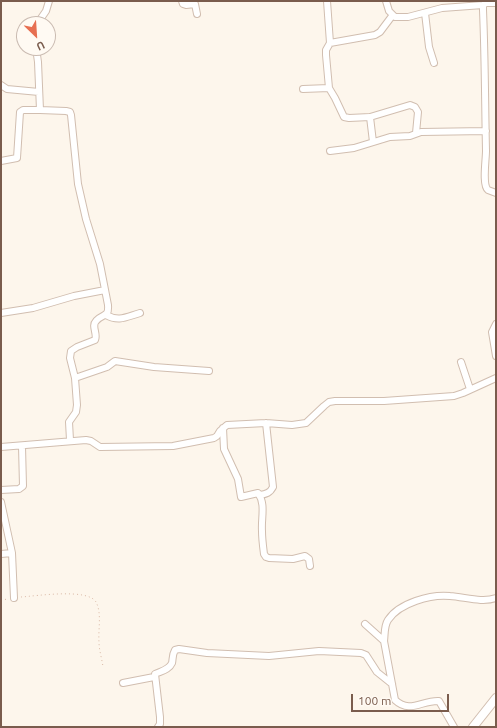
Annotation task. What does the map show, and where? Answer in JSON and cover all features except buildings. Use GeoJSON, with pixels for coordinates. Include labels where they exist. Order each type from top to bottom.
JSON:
{"type":"FeatureCollection","features":[{"type":"Feature","properties":{"kind":"street"},"geometry":{"type":"LineString","coordinates":[[43,16],[46,11],[49,1]]}},
{"type":"Feature","properties":{"kind":"street"},"geometry":{"type":"LineString","coordinates":[[182,1],[184,5],[195,4],[198,14]]}},
{"type":"Feature","properties":{"kind":"street"},"geometry":{"type":"LineString","coordinates":[[327,1],[330,43],[326,50],[326,55],[329,88],[344,117],[370,117],[410,104],[415,107],[418,112],[416,134]]}},
{"type":"Feature","properties":{"kind":"street"},"geometry":{"type":"LineString","coordinates":[[386,1],[389,12],[395,18],[408,17],[442,8],[496,3]]}},
{"type":"Feature","properties":{"kind":"street"},"geometry":{"type":"LineString","coordinates":[[483,5],[486,131],[484,185],[488,190],[496,193]]}},
{"type":"Feature","properties":{"kind":"street"},"geometry":{"type":"LineString","coordinates":[[425,13],[429,47],[434,63]]}},
{"type":"Feature","properties":{"kind":"street"},"geometry":{"type":"LineString","coordinates":[[330,43],[376,35],[392,16]]}},
{"type":"Feature","properties":{"kind":"street"},"geometry":{"type":"LineString","coordinates":[[37,56],[40,110]]}},
{"type":"Feature","properties":{"kind":"street"},"geometry":{"type":"LineString","coordinates":[[1,85],[7,89],[39,92]]}},
{"type":"Feature","properties":{"kind":"street"},"geometry":{"type":"LineString","coordinates":[[303,89],[329,88]]}},
{"type":"Feature","properties":{"kind":"street"},"geometry":{"type":"LineString","coordinates":[[1,161],[15,159],[18,156],[20,112],[23,110],[66,111],[71,115],[78,184],[86,219],[100,264],[108,311],[106,315],[96,321],[94,325],[95,340],[77,346],[71,351],[70,358],[75,378],[77,405],[76,412],[69,422],[70,440]]}},
{"type":"Feature","properties":{"kind":"street"},"geometry":{"type":"LineString","coordinates":[[370,117],[373,142]]}},
{"type":"Feature","properties":{"kind":"street"},"geometry":{"type":"LineString","coordinates":[[330,151],[354,148],[390,137],[404,137],[428,131],[486,131]]}},
{"type":"Feature","properties":{"kind":"street"},"geometry":{"type":"LineString","coordinates":[[1,313],[33,308],[74,296],[105,290]]}},
{"type":"Feature","properties":{"kind":"street"},"geometry":{"type":"LineString","coordinates":[[106,315],[113,319],[118,319],[140,313]]}},
{"type":"Feature","properties":{"kind":"street"},"geometry":{"type":"LineString","coordinates":[[496,324],[492,332],[496,356]]}},
{"type":"Feature","properties":{"kind":"street"},"geometry":{"type":"LineString","coordinates":[[75,378],[107,368],[115,360],[154,367],[209,371]]}},
{"type":"Feature","properties":{"kind":"street"},"geometry":{"type":"LineString","coordinates":[[461,362],[470,389]]}},
{"type":"Feature","properties":{"kind":"street"},"geometry":{"type":"LineString","coordinates":[[1,447],[70,440],[90,440],[100,447],[171,446],[214,438],[227,425],[266,423],[292,425],[306,423],[329,402],[384,402],[454,396],[496,378]]}},
{"type":"Feature","properties":{"kind":"street"},"geometry":{"type":"LineString","coordinates":[[223,428],[224,449],[238,479],[241,496],[258,493],[260,495],[271,491],[273,487],[266,423]]}},
{"type":"Feature","properties":{"kind":"street"},"geometry":{"type":"LineString","coordinates":[[1,490],[19,489],[23,486],[22,446]]}},
{"type":"Feature","properties":{"kind":"street"},"geometry":{"type":"LineString","coordinates":[[260,495],[263,508],[262,531],[264,554],[266,557],[293,559],[305,556],[309,559],[310,566]]}},
{"type":"Feature","properties":{"kind":"street"},"geometry":{"type":"LineString","coordinates":[[1,502],[12,553],[14,598]]}},
{"type":"Feature","properties":{"kind":"street"},"geometry":{"type":"LineString","coordinates":[[1,554],[12,553]]}},
{"type":"Feature","properties":{"kind":"street"},"geometry":{"type":"LineString","coordinates":[[454,727],[439,701],[408,707],[401,705],[396,700],[384,641],[385,627],[389,619],[397,611],[409,604],[432,596],[450,596],[490,600],[496,598]]}},
{"type":"Feature","properties":{"kind":"street"},"geometry":{"type":"LineString","coordinates":[[364,624],[384,641]]}},
{"type":"Feature","properties":{"kind":"street"},"geometry":{"type":"LineString","coordinates":[[123,683],[154,677],[155,674],[169,668],[175,650],[179,649],[207,653],[262,656],[319,652],[361,652],[366,655],[377,672],[392,684]]}},
{"type":"Feature","properties":{"kind":"street"},"geometry":{"type":"LineString","coordinates":[[154,677],[160,717],[160,724],[158,727]]}},
{"type":"Feature","properties":{"kind":"street"},"geometry":{"type":"LineString","coordinates":[[472,727],[496,698]]}},
{"type":"Feature","properties":{"kind":"path"},"geometry":{"type":"LineString","coordinates":[[1,600],[81,594],[91,597],[96,602],[98,609],[99,643],[103,667]]}}]}
